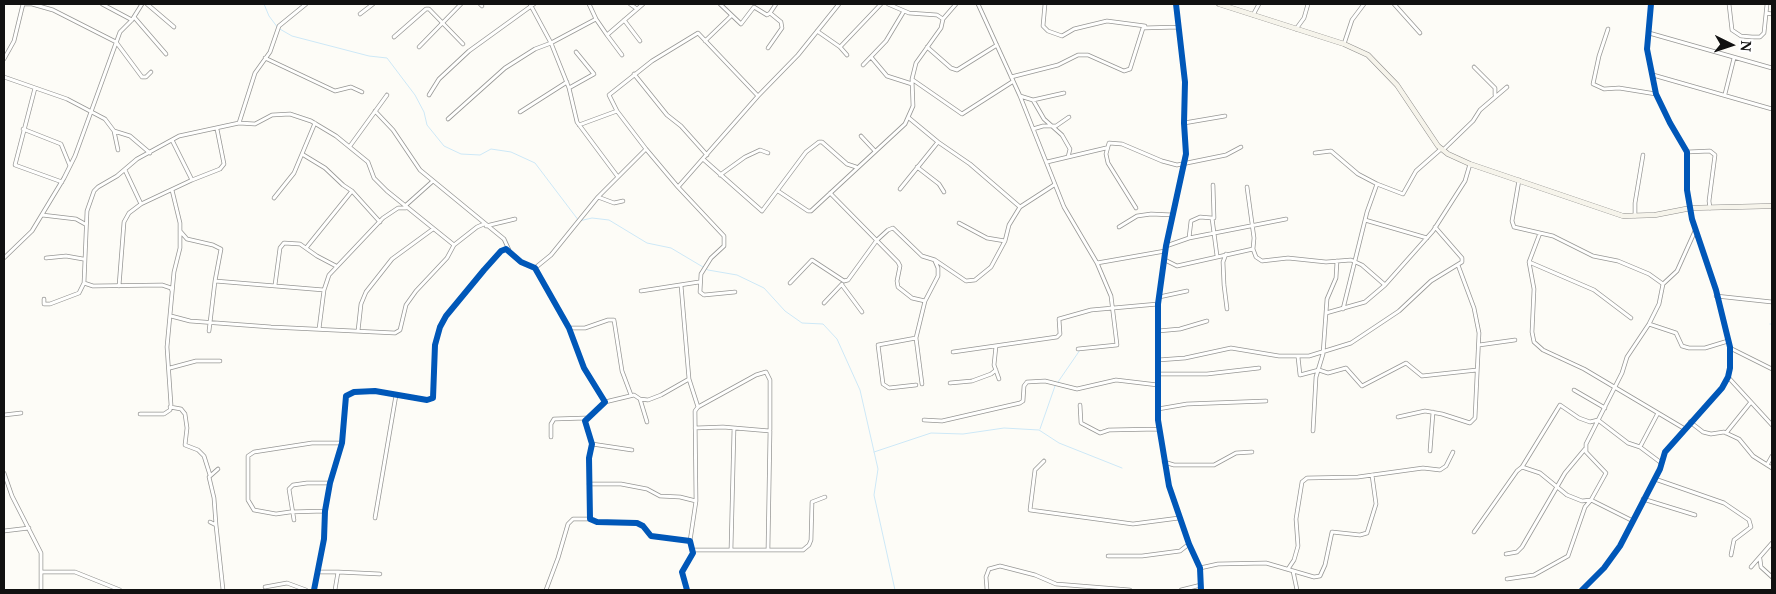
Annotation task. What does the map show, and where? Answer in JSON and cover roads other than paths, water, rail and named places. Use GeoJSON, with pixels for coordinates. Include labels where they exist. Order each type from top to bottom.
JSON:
{"type":"FeatureCollection","features":[{"type":"Feature","properties":{"kind":"main road"},"geometry":{"type":"LineString","coordinates":[[1219,4],[1344,44],[1368,56],[1381,66],[1397,85],[1426,131],[1442,150],[1470,164],[1615,214],[1634,217],[1691,208],[1772,206]]}},
{"type":"Feature","properties":{"kind":"street"},"geometry":{"type":"LineString","coordinates":[[4,59],[14,42],[23,4],[32,4],[53,10],[116,42],[142,77],[146,77],[151,72]]}},
{"type":"Feature","properties":{"kind":"street"},"geometry":{"type":"LineString","coordinates":[[102,4],[133,19],[166,54]]}},
{"type":"Feature","properties":{"kind":"street"},"geometry":{"type":"LineString","coordinates":[[4,258],[27,237],[62,182],[70,166],[116,42],[122,29],[133,19],[142,4]]}},
{"type":"Feature","properties":{"kind":"street"},"geometry":{"type":"LineString","coordinates":[[147,4],[174,27]]}},
{"type":"Feature","properties":{"kind":"street"},"geometry":{"type":"LineString","coordinates":[[239,123],[255,73],[265,58],[279,26],[306,4]]}},
{"type":"Feature","properties":{"kind":"street"},"geometry":{"type":"LineString","coordinates":[[360,14],[373,4]]}},
{"type":"Feature","properties":{"kind":"street"},"geometry":{"type":"LineString","coordinates":[[419,47],[461,4]]}},
{"type":"Feature","properties":{"kind":"street"},"geometry":{"type":"LineString","coordinates":[[429,95],[440,79],[469,51],[532,4],[567,82],[579,125],[618,177]]}},
{"type":"Feature","properties":{"kind":"street"},"geometry":{"type":"LineString","coordinates":[[589,4],[596,19],[622,55]]}},
{"type":"Feature","properties":{"kind":"street"},"geometry":{"type":"LineString","coordinates":[[630,4],[637,9]]}},
{"type":"Feature","properties":{"kind":"street"},"geometry":{"type":"LineString","coordinates":[[608,35],[644,4]]}},
{"type":"Feature","properties":{"kind":"street"},"geometry":{"type":"LineString","coordinates":[[720,4],[742,24],[754,7],[767,14],[770,13],[781,22],[782,28],[768,48]]}},
{"type":"Feature","properties":{"kind":"street"},"geometry":{"type":"LineString","coordinates":[[770,13],[776,4]]}},
{"type":"Feature","properties":{"kind":"street"},"geometry":{"type":"LineString","coordinates":[[678,188],[758,96],[790,64],[839,4]]}},
{"type":"Feature","properties":{"kind":"street"},"geometry":{"type":"LineString","coordinates":[[840,48],[881,4]]}},
{"type":"Feature","properties":{"kind":"street"},"geometry":{"type":"LineString","coordinates":[[888,4],[904,12],[937,15],[943,19]]}},
{"type":"Feature","properties":{"kind":"street"},"geometry":{"type":"LineString","coordinates":[[778,191],[808,211],[830,193],[909,118],[913,106],[912,79],[916,63],[941,28],[943,19],[956,4]]}},
{"type":"Feature","properties":{"kind":"street"},"geometry":{"type":"LineString","coordinates":[[978,4],[1020,96],[1047,162],[1054,185],[1074,228],[1097,263],[1111,296],[1117,345],[1078,349]]}},
{"type":"Feature","properties":{"kind":"street"},"geometry":{"type":"LineString","coordinates":[[1045,4],[1043,26],[1048,31],[1062,36],[1067,35],[1074,29],[1107,21],[1145,26],[1178,27]]}},
{"type":"Feature","properties":{"kind":"street"},"geometry":{"type":"LineString","coordinates":[[1176,4],[1185,82],[1185,165],[1166,246],[1158,304],[1158,409],[1159,429],[1168,486],[1189,544],[1200,568],[1201,590]]}},
{"type":"Feature","properties":{"kind":"street"},"geometry":{"type":"LineString","coordinates":[[1253,14],[1259,4]]}},
{"type":"Feature","properties":{"kind":"street"},"geometry":{"type":"LineString","coordinates":[[1296,29],[1304,18],[1308,4]]}},
{"type":"Feature","properties":{"kind":"street"},"geometry":{"type":"LineString","coordinates":[[1344,44],[1352,20],[1364,4]]}},
{"type":"Feature","properties":{"kind":"street"},"geometry":{"type":"LineString","coordinates":[[1394,4],[1420,33]]}},
{"type":"Feature","properties":{"kind":"street"},"geometry":{"type":"LineString","coordinates":[[1582,590],[1604,568],[1620,546],[1655,479],[1665,452],[1728,377],[1730,347],[1695,230],[1687,190],[1687,152],[1656,94],[1652,75],[1647,49],[1651,4]]}},
{"type":"Feature","properties":{"kind":"street"},"geometry":{"type":"LineString","coordinates":[[1729,4],[1732,30],[1741,36],[1762,36],[1767,4]]}},
{"type":"Feature","properties":{"kind":"street"},"geometry":{"type":"LineString","coordinates":[[394,37],[426,9],[429,9],[463,44]]}},
{"type":"Feature","properties":{"kind":"street"},"geometry":{"type":"LineString","coordinates":[[863,65],[888,38],[904,12]]}},
{"type":"Feature","properties":{"kind":"street"},"geometry":{"type":"LineString","coordinates":[[1766,13],[1772,14]]}},
{"type":"Feature","properties":{"kind":"street"},"geometry":{"type":"LineString","coordinates":[[705,41],[731,16]]}},
{"type":"Feature","properties":{"kind":"street"},"geometry":{"type":"LineString","coordinates":[[448,118],[505,68],[535,49],[551,43],[596,19]]}},
{"type":"Feature","properties":{"kind":"street"},"geometry":{"type":"LineString","coordinates":[[624,20],[640,40]]}},
{"type":"Feature","properties":{"kind":"street"},"geometry":{"type":"LineString","coordinates":[[1011,77],[1088,54],[1124,70],[1130,69],[1141,30],[1145,26]]}},
{"type":"Feature","properties":{"kind":"street"},"geometry":{"type":"LineString","coordinates":[[1608,29],[1594,84],[1604,89],[1619,88],[1656,94]]}},
{"type":"Feature","properties":{"kind":"street"},"geometry":{"type":"LineString","coordinates":[[817,31],[847,55]]}},
{"type":"Feature","properties":{"kind":"street"},"geometry":{"type":"LineString","coordinates":[[734,292],[704,295],[700,292],[699,284],[707,264],[724,246],[725,240],[646,149],[617,111],[610,97],[610,92],[698,32],[758,96]]}},
{"type":"Feature","properties":{"kind":"street"},"geometry":{"type":"LineString","coordinates":[[1649,33],[1772,68]]}},
{"type":"Feature","properties":{"kind":"street"},"geometry":{"type":"LineString","coordinates":[[927,47],[951,68],[957,70],[997,45]]}},
{"type":"Feature","properties":{"kind":"street"},"geometry":{"type":"LineString","coordinates":[[569,88],[594,74],[576,52]]}},
{"type":"Feature","properties":{"kind":"street"},"geometry":{"type":"LineString","coordinates":[[871,57],[887,76],[912,84]]}},
{"type":"Feature","properties":{"kind":"street"},"geometry":{"type":"LineString","coordinates":[[265,58],[335,92],[351,86],[362,92]]}},
{"type":"Feature","properties":{"kind":"street"},"geometry":{"type":"LineString","coordinates":[[1725,94],[1734,58]]}},
{"type":"Feature","properties":{"kind":"street"},"geometry":{"type":"LineString","coordinates":[[1474,67],[1495,88],[1495,96]]}},
{"type":"Feature","properties":{"kind":"street"},"geometry":{"type":"LineString","coordinates":[[634,74],[667,115],[681,126],[707,155]]}},
{"type":"Feature","properties":{"kind":"street"},"geometry":{"type":"LineString","coordinates":[[1652,75],[1725,94],[1772,109]]}},
{"type":"Feature","properties":{"kind":"street"},"geometry":{"type":"LineString","coordinates":[[4,77],[90,110],[105,119],[114,131],[118,150]]}},
{"type":"Feature","properties":{"kind":"street"},"geometry":{"type":"LineString","coordinates":[[912,79],[962,114],[1012,82]]}},
{"type":"Feature","properties":{"kind":"street"},"geometry":{"type":"LineString","coordinates":[[520,112],[567,82]]}},
{"type":"Feature","properties":{"kind":"street"},"geometry":{"type":"LineString","coordinates":[[1315,153],[1331,151],[1358,174],[1376,184],[1404,194],[1416,171],[1468,126],[1480,110],[1507,87]]}},
{"type":"Feature","properties":{"kind":"street"},"geometry":{"type":"LineString","coordinates":[[35,88],[15,165],[62,182]]}},
{"type":"Feature","properties":{"kind":"street"},"geometry":{"type":"LineString","coordinates":[[1020,96],[1033,100],[1064,93]]}},
{"type":"Feature","properties":{"kind":"street"},"geometry":{"type":"LineString","coordinates":[[350,146],[387,95]]}},
{"type":"Feature","properties":{"kind":"street"},"geometry":{"type":"LineString","coordinates":[[1033,100],[1044,119],[1062,135],[1070,149],[1068,157]]}},
{"type":"Feature","properties":{"kind":"street"},"geometry":{"type":"LineString","coordinates":[[375,110],[392,130],[408,155],[434,181],[507,242],[509,250],[521,262],[534,268],[569,328],[584,368],[605,402]]}},
{"type":"Feature","properties":{"kind":"street"},"geometry":{"type":"LineString","coordinates":[[579,125],[617,111]]}},
{"type":"Feature","properties":{"kind":"street"},"geometry":{"type":"LineString","coordinates":[[44,299],[44,304],[50,304],[67,299],[79,293],[84,283],[83,259],[86,222],[94,191],[125,170],[137,159],[179,136],[239,123],[255,124],[272,115],[283,114],[315,123],[350,146],[368,162],[376,181],[454,245]]}},
{"type":"Feature","properties":{"kind":"street"},"geometry":{"type":"LineString","coordinates":[[1184,123],[1225,116]]}},
{"type":"Feature","properties":{"kind":"street"},"geometry":{"type":"LineString","coordinates":[[1032,129],[1052,126],[1069,117]]}},
{"type":"Feature","properties":{"kind":"street"},"geometry":{"type":"LineString","coordinates":[[909,118],[938,142],[970,164],[1020,207]]}},
{"type":"Feature","properties":{"kind":"street"},"geometry":{"type":"LineString","coordinates":[[274,198],[294,173],[315,123]]}},
{"type":"Feature","properties":{"kind":"street"},"geometry":{"type":"LineString","coordinates":[[119,286],[124,222],[129,213],[141,204],[220,169],[224,164],[217,128]]}},
{"type":"Feature","properties":{"kind":"street"},"geometry":{"type":"LineString","coordinates":[[23,129],[61,144],[70,166]]}},
{"type":"Feature","properties":{"kind":"street"},"geometry":{"type":"LineString","coordinates":[[114,131],[130,136],[150,153]]}},
{"type":"Feature","properties":{"kind":"street"},"geometry":{"type":"LineString","coordinates":[[861,136],[875,151]]}},
{"type":"Feature","properties":{"kind":"street"},"geometry":{"type":"LineString","coordinates":[[172,140],[192,180]]}},
{"type":"Feature","properties":{"kind":"street"},"geometry":{"type":"LineString","coordinates":[[703,159],[762,211],[806,152],[820,142],[847,164],[856,167]]}},
{"type":"Feature","properties":{"kind":"street"},"geometry":{"type":"LineString","coordinates":[[900,189],[938,142]]}},
{"type":"Feature","properties":{"kind":"street"},"geometry":{"type":"LineString","coordinates":[[1136,208],[1108,163],[1106,148],[1109,143],[1115,142],[1162,162],[1185,165],[1226,155],[1241,147]]}},
{"type":"Feature","properties":{"kind":"street"},"geometry":{"type":"LineString","coordinates":[[1047,162],[1106,148]]}},
{"type":"Feature","properties":{"kind":"street"},"geometry":{"type":"LineString","coordinates":[[534,268],[551,255],[598,197],[646,149]]}},
{"type":"Feature","properties":{"kind":"street"},"geometry":{"type":"LineString","coordinates":[[720,174],[745,157],[760,150],[768,153]]}},
{"type":"Feature","properties":{"kind":"street"},"geometry":{"type":"LineString","coordinates":[[1687,152],[1710,151],[1715,155],[1709,201],[1710,208]]}},
{"type":"Feature","properties":{"kind":"street"},"geometry":{"type":"LineString","coordinates":[[302,154],[325,168],[340,184],[352,191],[380,222]]}},
{"type":"Feature","properties":{"kind":"street"},"geometry":{"type":"LineString","coordinates":[[1634,217],[1634,202],[1643,155]]}},
{"type":"Feature","properties":{"kind":"street"},"geometry":{"type":"LineString","coordinates":[[1326,313],[1365,302],[1385,285],[1435,227],[1465,181],[1470,164]]}},
{"type":"Feature","properties":{"kind":"street"},"geometry":{"type":"LineString","coordinates":[[918,167],[941,186],[944,192]]}},
{"type":"Feature","properties":{"kind":"street"},"geometry":{"type":"LineString","coordinates":[[125,170],[141,204]]}},
{"type":"Feature","properties":{"kind":"street"},"geometry":{"type":"LineString","coordinates":[[1518,180],[1512,221],[1514,227],[1540,232],[1593,256],[1618,261],[1649,274],[1663,284]]}},
{"type":"Feature","properties":{"kind":"street"},"geometry":{"type":"LineString","coordinates":[[319,329],[326,280],[336,266],[380,222],[398,208],[406,207],[434,181]]}},
{"type":"Feature","properties":{"kind":"street"},"geometry":{"type":"LineString","coordinates":[[1343,309],[1345,294],[1356,262],[1365,220],[1376,184]]}},
{"type":"Feature","properties":{"kind":"street"},"geometry":{"type":"LineString","coordinates":[[824,304],[848,280],[878,240],[888,230],[893,228],[922,256],[935,260],[966,281],[975,280],[989,271],[1005,241],[1009,225],[1020,207],[1054,185]]}},
{"type":"Feature","properties":{"kind":"street"},"geometry":{"type":"LineString","coordinates":[[1213,185],[1214,234],[1217,256]]}},
{"type":"Feature","properties":{"kind":"street"},"geometry":{"type":"LineString","coordinates":[[1247,187],[1253,227],[1253,249],[1256,257],[1262,261],[1288,258],[1326,262],[1356,262],[1385,285]]}},
{"type":"Feature","properties":{"kind":"street"},"geometry":{"type":"LineString","coordinates":[[140,414],[164,414],[170,407],[170,368],[167,348],[172,290],[180,248],[180,230],[172,190]]}},
{"type":"Feature","properties":{"kind":"street"},"geometry":{"type":"LineString","coordinates":[[306,248],[352,191]]}},
{"type":"Feature","properties":{"kind":"street"},"geometry":{"type":"LineString","coordinates":[[830,193],[878,240],[899,264],[896,282],[898,287],[912,298],[924,302]]}},
{"type":"Feature","properties":{"kind":"street"},"geometry":{"type":"LineString","coordinates":[[598,197],[614,203],[623,201]]}},
{"type":"Feature","properties":{"kind":"street"},"geometry":{"type":"LineString","coordinates":[[398,208],[400,202]]}},
{"type":"Feature","properties":{"kind":"street"},"geometry":{"type":"LineString","coordinates":[[46,209],[50,215]]}},
{"type":"Feature","properties":{"kind":"street"},"geometry":{"type":"LineString","coordinates":[[1119,227],[1137,216],[1151,214],[1173,215]]}},
{"type":"Feature","properties":{"kind":"street"},"geometry":{"type":"LineString","coordinates":[[42,215],[86,222]]}},
{"type":"Feature","properties":{"kind":"street"},"geometry":{"type":"LineString","coordinates":[[1189,238],[1191,221],[1200,217],[1214,219]]}},
{"type":"Feature","properties":{"kind":"street"},"geometry":{"type":"LineString","coordinates":[[171,316],[211,322],[395,333],[400,330],[404,312],[410,298],[447,258],[454,245],[477,227],[515,219]]}},
{"type":"Feature","properties":{"kind":"street"},"geometry":{"type":"LineString","coordinates":[[1166,246],[1189,238],[1253,227],[1286,219]]}},
{"type":"Feature","properties":{"kind":"street"},"geometry":{"type":"LineString","coordinates":[[1365,220],[1427,238]]}},
{"type":"Feature","properties":{"kind":"street"},"geometry":{"type":"LineString","coordinates":[[959,223],[986,238],[1005,241]]}},
{"type":"Feature","properties":{"kind":"street"},"geometry":{"type":"LineString","coordinates":[[1158,360],[1185,358],[1231,348],[1298,357],[1323,354],[1351,343],[1399,310],[1431,281],[1462,262],[1462,258],[1435,227]]}},
{"type":"Feature","properties":{"kind":"street"},"geometry":{"type":"LineString","coordinates":[[358,331],[361,304],[366,292],[392,259],[433,229]]}},
{"type":"Feature","properties":{"kind":"street"},"geometry":{"type":"LineString","coordinates":[[180,230],[187,239],[213,245],[221,249],[209,331]]}},
{"type":"Feature","properties":{"kind":"street"},"geometry":{"type":"LineString","coordinates":[[1506,554],[1517,552],[1522,547],[1565,473],[1585,448],[1631,350],[1650,324],[1659,304],[1663,284],[1677,271],[1695,230]]}},
{"type":"Feature","properties":{"kind":"street"},"geometry":{"type":"LineString","coordinates":[[1540,232],[1529,262],[1534,289],[1532,332],[1534,342],[1543,350],[1584,369],[1685,429]]}},
{"type":"Feature","properties":{"kind":"street"},"geometry":{"type":"LineString","coordinates":[[275,285],[281,245],[296,243],[336,266]]}},
{"type":"Feature","properties":{"kind":"street"},"geometry":{"type":"LineString","coordinates":[[1164,260],[1177,266],[1253,249]]}},
{"type":"Feature","properties":{"kind":"street"},"geometry":{"type":"LineString","coordinates":[[314,590],[324,539],[325,511],[330,484],[342,443],[345,402],[349,393],[375,391],[427,400],[433,398],[435,345],[443,322],[501,251],[509,250]]}},
{"type":"Feature","properties":{"kind":"street"},"geometry":{"type":"LineString","coordinates":[[1097,263],[1165,252]]}},
{"type":"Feature","properties":{"kind":"street"},"geometry":{"type":"LineString","coordinates":[[1226,254],[1223,262],[1228,309]]}},
{"type":"Feature","properties":{"kind":"street"},"geometry":{"type":"LineString","coordinates":[[46,258],[66,256],[83,259]]}},
{"type":"Feature","properties":{"kind":"street"},"geometry":{"type":"LineString","coordinates":[[790,283],[812,260],[843,283],[862,312]]}},
{"type":"Feature","properties":{"kind":"street"},"geometry":{"type":"LineString","coordinates":[[922,384],[916,338],[924,302],[938,276],[935,260]]}},
{"type":"Feature","properties":{"kind":"street"},"geometry":{"type":"LineString","coordinates":[[1313,431],[1316,377],[1323,354],[1327,299],[1336,278],[1337,261]]}},
{"type":"Feature","properties":{"kind":"street"},"geometry":{"type":"LineString","coordinates":[[1529,262],[1594,290],[1631,318]]}},
{"type":"Feature","properties":{"kind":"street"},"geometry":{"type":"LineString","coordinates":[[1398,417],[1425,411],[1470,422],[1475,418],[1479,345],[1474,308],[1458,265]]}},
{"type":"Feature","properties":{"kind":"street"},"geometry":{"type":"LineString","coordinates":[[215,281],[324,290]]}},
{"type":"Feature","properties":{"kind":"street"},"geometry":{"type":"LineString","coordinates":[[84,283],[89,286],[147,285],[172,290]]}},
{"type":"Feature","properties":{"kind":"street"},"geometry":{"type":"LineString","coordinates":[[641,291],[699,284]]}},
{"type":"Feature","properties":{"kind":"street"},"geometry":{"type":"LineString","coordinates":[[681,285],[689,379],[698,407]]}},
{"type":"Feature","properties":{"kind":"street"},"geometry":{"type":"LineString","coordinates":[[1159,297],[1187,291]]}},
{"type":"Feature","properties":{"kind":"street"},"geometry":{"type":"LineString","coordinates":[[1716,296],[1772,302]]}},
{"type":"Feature","properties":{"kind":"street"},"geometry":{"type":"LineString","coordinates":[[953,352],[1057,338],[1060,334],[1058,321],[1062,317],[1090,310],[1158,304]]}},
{"type":"Feature","properties":{"kind":"street"},"geometry":{"type":"LineString","coordinates":[[569,328],[585,328],[608,320],[614,320],[622,371],[631,395]]}},
{"type":"Feature","properties":{"kind":"street"},"geometry":{"type":"LineString","coordinates":[[1158,331],[1180,329],[1207,320]]}},
{"type":"Feature","properties":{"kind":"street"},"geometry":{"type":"LineString","coordinates":[[1650,324],[1676,333],[1682,346],[1689,348],[1705,348],[1728,341]]}},
{"type":"Feature","properties":{"kind":"street"},"geometry":{"type":"LineString","coordinates":[[916,338],[878,344],[883,384],[889,388],[916,385]]}},
{"type":"Feature","properties":{"kind":"street"},"geometry":{"type":"LineString","coordinates":[[1479,345],[1515,340]]}},
{"type":"Feature","properties":{"kind":"street"},"geometry":{"type":"LineString","coordinates":[[996,346],[996,370],[999,378]]}},
{"type":"Feature","properties":{"kind":"street"},"geometry":{"type":"LineString","coordinates":[[1730,347],[1772,369]]}},
{"type":"Feature","properties":{"kind":"street"},"geometry":{"type":"LineString","coordinates":[[1298,357],[1300,375],[1319,370],[1328,373],[1346,368],[1357,383],[1362,386],[1406,363],[1422,376],[1477,370]]}},
{"type":"Feature","properties":{"kind":"street"},"geometry":{"type":"LineString","coordinates":[[170,368],[196,361],[220,361]]}},
{"type":"Feature","properties":{"kind":"street"},"geometry":{"type":"LineString","coordinates":[[1158,374],[1206,374],[1259,368]]}},
{"type":"Feature","properties":{"kind":"street"},"geometry":{"type":"LineString","coordinates":[[950,383],[972,381],[991,374],[996,370]]}},
{"type":"Feature","properties":{"kind":"street"},"geometry":{"type":"LineString","coordinates":[[694,550],[690,541],[696,501],[695,411],[698,407],[756,375],[766,372],[770,380],[768,548]]}},
{"type":"Feature","properties":{"kind":"street"},"geometry":{"type":"LineString","coordinates":[[1728,377],[1772,425]]}},
{"type":"Feature","properties":{"kind":"street"},"geometry":{"type":"LineString","coordinates":[[590,519],[589,458],[592,444],[584,425],[586,418],[605,402],[631,395],[648,400],[689,379]]}},
{"type":"Feature","properties":{"kind":"street"},"geometry":{"type":"LineString","coordinates":[[924,420],[942,421],[1020,403],[1023,401],[1024,386],[1027,382],[1045,381],[1078,389],[1120,380],[1158,385]]}},
{"type":"Feature","properties":{"kind":"street"},"geometry":{"type":"LineString","coordinates":[[1574,390],[1605,408]]}},
{"type":"Feature","properties":{"kind":"street"},"geometry":{"type":"LineString","coordinates":[[375,518],[396,395]]}},
{"type":"Feature","properties":{"kind":"street"},"geometry":{"type":"LineString","coordinates":[[640,399],[647,422]]}},
{"type":"Feature","properties":{"kind":"street"},"geometry":{"type":"LineString","coordinates":[[1158,409],[1187,404],[1266,401]]}},
{"type":"Feature","properties":{"kind":"street"},"geometry":{"type":"LineString","coordinates":[[1726,433],[1752,402]]}},
{"type":"Feature","properties":{"kind":"street"},"geometry":{"type":"LineString","coordinates":[[1080,405],[1080,423],[1100,433],[1109,430],[1159,429]]}},
{"type":"Feature","properties":{"kind":"street"},"geometry":{"type":"LineString","coordinates":[[1474,532],[1517,470],[1522,467],[1560,405],[1579,418],[1590,422],[1598,420]]}},
{"type":"Feature","properties":{"kind":"street"},"geometry":{"type":"LineString","coordinates":[[170,407],[180,409],[185,414],[187,428],[184,442],[188,447],[198,450],[204,456],[210,475],[224,590]]}},
{"type":"Feature","properties":{"kind":"street"},"geometry":{"type":"LineString","coordinates":[[1430,451],[1433,412]]}},
{"type":"Feature","properties":{"kind":"street"},"geometry":{"type":"LineString","coordinates":[[4,415],[21,413]]}},
{"type":"Feature","properties":{"kind":"street"},"geometry":{"type":"LineString","coordinates":[[1640,447],[1658,413]]}},
{"type":"Feature","properties":{"kind":"street"},"geometry":{"type":"LineString","coordinates":[[551,437],[551,424],[554,419],[586,418]]}},
{"type":"Feature","properties":{"kind":"street"},"geometry":{"type":"LineString","coordinates":[[1598,420],[1628,443],[1640,447],[1660,462]]}},
{"type":"Feature","properties":{"kind":"street"},"geometry":{"type":"LineString","coordinates":[[1690,422],[1703,432],[1726,433],[1739,439],[1753,456],[1772,468]]}},
{"type":"Feature","properties":{"kind":"street"},"geometry":{"type":"LineString","coordinates":[[695,428],[770,430]]}},
{"type":"Feature","properties":{"kind":"street"},"geometry":{"type":"LineString","coordinates":[[731,549],[734,428]]}},
{"type":"Feature","properties":{"kind":"street"},"geometry":{"type":"LineString","coordinates":[[325,511],[276,514],[254,510],[248,500],[248,456],[254,452],[312,442],[342,443]]}},
{"type":"Feature","properties":{"kind":"street"},"geometry":{"type":"LineString","coordinates":[[592,444],[632,450]]}},
{"type":"Feature","properties":{"kind":"street"},"geometry":{"type":"LineString","coordinates":[[1507,579],[1534,575],[1568,556],[1585,507],[1606,473],[1585,448]]}},
{"type":"Feature","properties":{"kind":"street"},"geometry":{"type":"LineString","coordinates":[[1164,462],[1174,466],[1214,465],[1236,453],[1252,452]]}},
{"type":"Feature","properties":{"kind":"street"},"geometry":{"type":"LineString","coordinates":[[1288,569],[1294,560],[1298,546],[1296,519],[1302,482],[1306,478],[1372,475],[1423,468],[1440,470],[1446,466],[1453,452]]}},
{"type":"Feature","properties":{"kind":"street"},"geometry":{"type":"LineString","coordinates":[[1767,465],[1772,456]]}},
{"type":"Feature","properties":{"kind":"street"},"geometry":{"type":"LineString","coordinates":[[1044,461],[1035,470],[1030,510],[1133,524],[1179,518]]}},
{"type":"Feature","properties":{"kind":"street"},"geometry":{"type":"LineString","coordinates":[[1522,467],[1540,473],[1557,489],[1582,501],[1591,500],[1633,521]]}},
{"type":"Feature","properties":{"kind":"street"},"geometry":{"type":"LineString","coordinates":[[210,475],[218,469]]}},
{"type":"Feature","properties":{"kind":"street"},"geometry":{"type":"LineString","coordinates":[[4,473],[12,496],[41,554],[41,590]]}},
{"type":"Feature","properties":{"kind":"street"},"geometry":{"type":"LineString","coordinates":[[1200,568],[1218,564],[1266,564],[1314,577],[1320,576],[1325,565],[1332,532],[1360,535],[1367,533],[1376,504],[1372,475]]}},
{"type":"Feature","properties":{"kind":"street"},"geometry":{"type":"LineString","coordinates":[[1655,479],[1724,504],[1749,520],[1751,527],[1734,540],[1731,555]]}},
{"type":"Feature","properties":{"kind":"street"},"geometry":{"type":"LineString","coordinates":[[294,520],[289,489],[293,486],[308,483],[330,484]]}},
{"type":"Feature","properties":{"kind":"street"},"geometry":{"type":"LineString","coordinates":[[589,484],[621,484],[647,489],[660,496],[696,501]]}},
{"type":"Feature","properties":{"kind":"street"},"geometry":{"type":"LineString","coordinates":[[694,550],[768,548],[800,551],[811,540],[811,505],[814,500],[825,497]]}},
{"type":"Feature","properties":{"kind":"street"},"geometry":{"type":"LineString","coordinates":[[1643,499],[1695,515]]}},
{"type":"Feature","properties":{"kind":"street"},"geometry":{"type":"LineString","coordinates":[[546,590],[568,524],[573,519],[638,524],[643,526],[651,536],[690,541]]}},
{"type":"Feature","properties":{"kind":"street"},"geometry":{"type":"LineString","coordinates":[[210,522],[216,525]]}},
{"type":"Feature","properties":{"kind":"street"},"geometry":{"type":"LineString","coordinates":[[4,531],[29,528]]}},
{"type":"Feature","properties":{"kind":"street"},"geometry":{"type":"LineString","coordinates":[[1751,567],[1760,559],[1772,543]]}},
{"type":"Feature","properties":{"kind":"street"},"geometry":{"type":"LineString","coordinates":[[1108,556],[1142,556],[1180,551],[1189,544]]}},
{"type":"Feature","properties":{"kind":"street"},"geometry":{"type":"LineString","coordinates":[[687,590],[682,572],[694,550]]}},
{"type":"Feature","properties":{"kind":"street"},"geometry":{"type":"LineString","coordinates":[[1760,559],[1761,567],[1772,577]]}},
{"type":"Feature","properties":{"kind":"street"},"geometry":{"type":"LineString","coordinates":[[987,590],[986,577],[989,570],[1000,566],[1035,575],[1056,584],[1130,590]]}},
{"type":"Feature","properties":{"kind":"street"},"geometry":{"type":"LineString","coordinates":[[42,572],[75,572],[120,590]]}},
{"type":"Feature","properties":{"kind":"street"},"geometry":{"type":"LineString","coordinates":[[319,572],[380,574]]}},
{"type":"Feature","properties":{"kind":"street"},"geometry":{"type":"LineString","coordinates":[[335,590],[338,572]]}},
{"type":"Feature","properties":{"kind":"street"},"geometry":{"type":"LineString","coordinates":[[1293,572],[1297,590]]}},
{"type":"Feature","properties":{"kind":"street"},"geometry":{"type":"LineString","coordinates":[[265,586],[286,583],[306,590]]}},
{"type":"Feature","properties":{"kind":"street"},"geometry":{"type":"LineString","coordinates":[[1181,590],[1201,585]]}},
{"type":"Feature","properties":{"kind":"waterway"},"geometry":{"type":"LineString","coordinates":[[264,4],[269,16],[278,28],[292,36],[369,56],[387,58],[415,95],[424,112],[427,125],[444,146],[461,154],[480,155],[491,149],[511,152],[535,163],[579,221],[592,218],[609,220],[647,243],[671,248],[708,270],[737,275],[764,288],[785,311],[802,323],[823,324],[837,339],[860,390],[878,469],[874,495],[895,590]]}},
{"type":"Feature","properties":{"kind":"waterway"},"geometry":{"type":"LineString","coordinates":[[1058,382],[1080,350]]}},
{"type":"Feature","properties":{"kind":"waterway"},"geometry":{"type":"LineString","coordinates":[[1040,429],[1055,386]]}},
{"type":"Feature","properties":{"kind":"waterway"},"geometry":{"type":"LineString","coordinates":[[874,452],[931,433],[963,434],[1004,428],[1039,430],[1059,443],[1122,468]]}}]}
